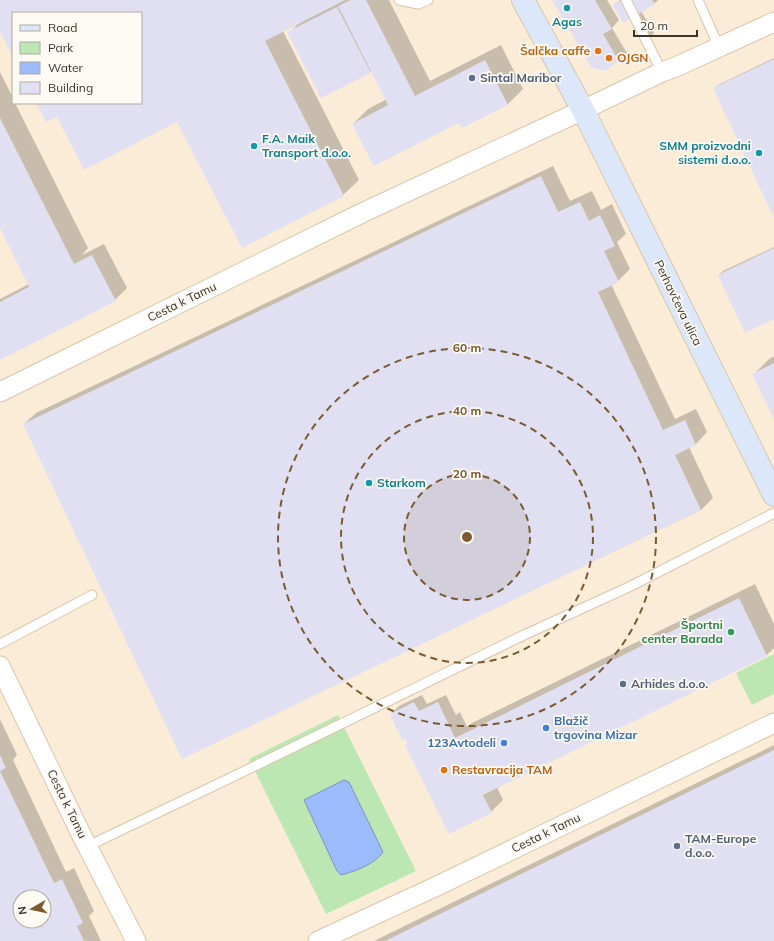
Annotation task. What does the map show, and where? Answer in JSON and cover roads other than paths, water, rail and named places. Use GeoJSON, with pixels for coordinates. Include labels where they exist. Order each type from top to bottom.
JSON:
{"type":"FeatureCollection","features":[{"type":"Feature","properties":{"kind":"street","name":"Perhavčeva ulica"},"geometry":{"type":"LineString","coordinates":[[523,0],[583,110],[774,495]]}},
{"type":"Feature","properties":{"kind":"street"},"geometry":{"type":"LineString","coordinates":[[583,110],[662,72],[774,22]]}},
{"type":"Feature","properties":{"kind":"street","name":"Cesta k Tamu"},"geometry":{"type":"LineString","coordinates":[[0,392],[364,212],[583,110]]}},
{"type":"Feature","properties":{"kind":"street","name":"Cesta k Tamu"},"geometry":{"type":"LineString","coordinates":[[0,666],[136,941]]}},
{"type":"Feature","properties":{"kind":"street","name":"Cesta k Tamu"},"geometry":{"type":"LineString","coordinates":[[318,941],[774,723]]}},
{"type":"Feature","properties":{"kind":"lane"},"geometry":{"type":"LineString","coordinates":[[398,0],[418,4],[428,0]]}},
{"type":"Feature","properties":{"kind":"lane"},"geometry":{"type":"LineString","coordinates":[[626,0],[662,72]]}},
{"type":"Feature","properties":{"kind":"lane"},"geometry":{"type":"LineString","coordinates":[[698,0],[719,47]]}},
{"type":"Feature","properties":{"kind":"lane"},"geometry":{"type":"LineString","coordinates":[[88,846],[524,635],[631,586],[774,513]]}},
{"type":"Feature","properties":{"kind":"lane"},"geometry":{"type":"LineString","coordinates":[[0,644],[92,595]]}},
{"type":"Feature","properties":{"kind":"water"},"geometry":{"type":"Polygon","coordinates":[[[344,780],[349,782],[383,852],[370,863],[359,869],[341,875],[337,871],[304,800],[344,780]]]}},
{"type":"Feature","properties":{"kind":"place","name":"Agas"},"geometry":{"type":"Point","coordinates":[567,8]}},
{"type":"Feature","properties":{"kind":"place","name":"Šalčka caffe"},"geometry":{"type":"Point","coordinates":[598,51]}},
{"type":"Feature","properties":{"kind":"place","name":"OJGN"},"geometry":{"type":"Point","coordinates":[609,58]}},
{"type":"Feature","properties":{"kind":"place","name":"Sintal Maribor"},"geometry":{"type":"Point","coordinates":[472,78]}},
{"type":"Feature","properties":{"kind":"place","name":"F.A. Maik Transport d.o.o."},"geometry":{"type":"Point","coordinates":[254,146]}},
{"type":"Feature","properties":{"kind":"place","name":"SMM proizvodni sistemi d.o.o."},"geometry":{"type":"Point","coordinates":[759,153]}},
{"type":"Feature","properties":{"kind":"place","name":"Starkom"},"geometry":{"type":"Point","coordinates":[369,483]}},
{"type":"Feature","properties":{"kind":"place","name":"Športni center Barada"},"geometry":{"type":"Point","coordinates":[731,632]}},
{"type":"Feature","properties":{"kind":"place","name":"Arhides d.o.o."},"geometry":{"type":"Point","coordinates":[623,684]}},
{"type":"Feature","properties":{"kind":"place","name":"Blažič trgovina Mizar"},"geometry":{"type":"Point","coordinates":[546,728]}},
{"type":"Feature","properties":{"kind":"place","name":"123Avtodeli"},"geometry":{"type":"Point","coordinates":[504,743]}},
{"type":"Feature","properties":{"kind":"place","name":"Restavracija TAM"},"geometry":{"type":"Point","coordinates":[444,770]}},
{"type":"Feature","properties":{"kind":"place","name":"TAM-Europe d.o.o."},"geometry":{"type":"Point","coordinates":[677,846]}}]}
